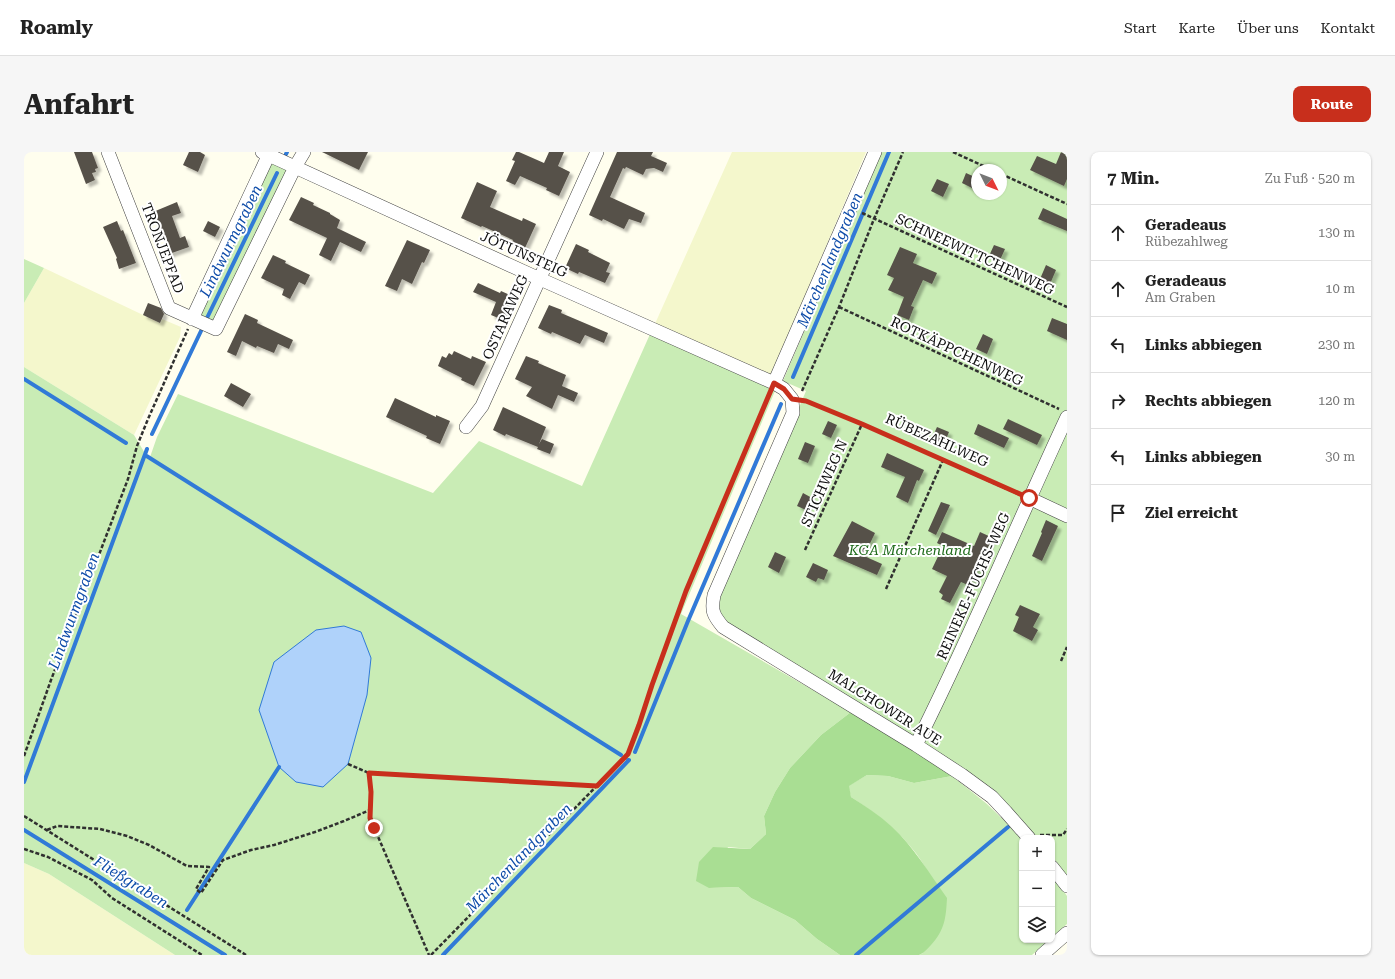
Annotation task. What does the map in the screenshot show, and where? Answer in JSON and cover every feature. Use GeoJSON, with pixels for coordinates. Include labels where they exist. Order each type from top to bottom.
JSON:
{"type":"FeatureCollection","features":[{"type":"Feature","properties":{"kind":"street","name":"TRONJEPFAD"},"geometry":{"type":"LineString","coordinates":[[108,152],[169,308],[216,329],[295,167]]}},
{"type":"Feature","properties":{"kind":"street"},"geometry":{"type":"LineString","coordinates":[[295,167],[304,152]]}},
{"type":"Feature","properties":{"kind":"street","name":"OSTARAWEG"},"geometry":{"type":"LineString","coordinates":[[466,427],[482,406],[597,152]]}},
{"type":"Feature","properties":{"kind":"street"},"geometry":{"type":"LineString","coordinates":[[774,383],[875,152]]}},
{"type":"Feature","properties":{"kind":"street"},"geometry":{"type":"LineString","coordinates":[[192,319],[267,153]]}},
{"type":"Feature","properties":{"kind":"street","name":"JÖTUNSTEIG"},"geometry":{"type":"LineString","coordinates":[[267,153],[540,279],[774,383],[784,389],[792,399]]}},
{"type":"Feature","properties":{"kind":"street","name":"MALCHOWER AUE"},"geometry":{"type":"LineString","coordinates":[[792,399],[793,413],[714,595],[712,606],[714,616],[723,627],[916,745],[962,775],[992,797],[1026,835]]}},
{"type":"Feature","properties":{"kind":"street","name":"REINEKE-FUCHS-WEG"},"geometry":{"type":"LineString","coordinates":[[916,745],[961,653],[1029,498],[1063,413]]}},
{"type":"Feature","properties":{"kind":"street"},"geometry":{"type":"LineString","coordinates":[[1029,498],[1067,516]]}},
{"type":"Feature","properties":{"kind":"street"},"geometry":{"type":"LineString","coordinates":[[1055,871],[1067,886]]}},
{"type":"Feature","properties":{"kind":"street"},"geometry":{"type":"LineString","coordinates":[[1042,955],[1067,933]]}},
{"type":"Feature","properties":{"kind":"path"},"geometry":{"type":"LineString","coordinates":[[792,399],[801,392],[839,307],[874,219],[904,152]]}},
{"type":"Feature","properties":{"kind":"path"},"geometry":{"type":"LineString","coordinates":[[953,152],[979,164]]}},
{"type":"Feature","properties":{"kind":"path"},"geometry":{"type":"LineString","coordinates":[[1007,177],[1067,204]]}},
{"type":"Feature","properties":{"kind":"path","name":"SCHNEEWITTCHENWEG"},"geometry":{"type":"LineString","coordinates":[[860,212],[1067,307]]}},
{"type":"Feature","properties":{"kind":"path","name":"ROTKÄPPCHENWEG"},"geometry":{"type":"LineString","coordinates":[[839,307],[1063,413]]}},
{"type":"Feature","properties":{"kind":"path"},"geometry":{"type":"LineString","coordinates":[[24,756],[51,680],[128,479],[143,433],[192,319]]}},
{"type":"Feature","properties":{"kind":"path"},"geometry":{"type":"LineString","coordinates":[[369,773],[371,792],[370,818],[430,955],[628,754],[686,591],[774,383]]}},
{"type":"Feature","properties":{"kind":"path","name":"RÜBEZAHLWEG"},"geometry":{"type":"LineString","coordinates":[[792,399],[806,401],[862,424],[1029,498]]}},
{"type":"Feature","properties":{"kind":"path","name":"STICHWEG N"},"geometry":{"type":"LineString","coordinates":[[805,550],[862,424]]}},
{"type":"Feature","properties":{"kind":"path"},"geometry":{"type":"LineString","coordinates":[[886,589],[944,460]]}},
{"type":"Feature","properties":{"kind":"path"},"geometry":{"type":"LineString","coordinates":[[1061,661],[1067,647]]}},
{"type":"Feature","properties":{"kind":"path"},"geometry":{"type":"LineString","coordinates":[[348,764],[369,773],[597,786]]}},
{"type":"Feature","properties":{"kind":"path"},"geometry":{"type":"LineString","coordinates":[[46,830],[57,826],[100,829],[127,836],[149,845],[187,866],[209,867],[196,889],[201,893],[223,860],[251,850],[274,845],[315,832],[344,822],[370,810]]}},
{"type":"Feature","properties":{"kind":"path"},"geometry":{"type":"LineString","coordinates":[[24,816],[246,955]]}},
{"type":"Feature","properties":{"kind":"path"},"geometry":{"type":"LineString","coordinates":[[1055,835],[1063,835],[1067,829]]}},
{"type":"Feature","properties":{"kind":"path"},"geometry":{"type":"LineString","coordinates":[[24,849],[48,857],[92,880],[112,898],[202,955]]}},
{"type":"Feature","properties":{"kind":"green space"},"geometry":{"type":"Polygon","coordinates":[[[732,152],[866,152],[770,378],[654,326],[732,152]]]}},
{"type":"Feature","properties":{"kind":"green space","name":"KGA Märchenland"},"geometry":{"type":"Polygon","coordinates":[[[881,152],[1067,152],[1067,876],[1055,860],[1055,835],[1034,835],[1027,826],[965,770],[925,743],[710,617],[806,391],[783,381],[881,152]]]}},
{"type":"Feature","properties":{"kind":"green space"},"geometry":{"type":"Polygon","coordinates":[[[271,163],[285,167],[288,172],[215,321],[210,324],[198,317],[271,163]]]}},
{"type":"Feature","properties":{"kind":"green space"},"geometry":{"type":"Polygon","coordinates":[[[24,259],[44,268],[24,303],[24,259]]]}},
{"type":"Feature","properties":{"kind":"green space"},"geometry":{"type":"Polygon","coordinates":[[[44,268],[160,323],[162,319],[181,327],[180,337],[134,435],[24,367],[24,303],[44,268]]]}},
{"type":"Feature","properties":{"kind":"green space"},"geometry":{"type":"Polygon","coordinates":[[[651,332],[775,391],[681,614],[851,712],[821,735],[790,768],[775,792],[764,816],[766,834],[750,849],[728,847],[709,888],[738,887],[751,898],[795,920],[817,939],[840,955],[175,955],[49,874],[24,863],[24,367],[134,435],[149,460],[157,437],[178,394],[433,493],[479,441],[582,486],[651,332]]]}},
{"type":"Feature","properties":{"kind":"green space"},"geometry":{"type":"Polygon","coordinates":[[[851,712],[915,750],[952,776],[914,783],[888,776],[867,775],[849,786],[851,797],[886,822],[907,843],[921,860],[947,898],[942,929],[931,945],[919,955],[840,955],[817,939],[795,920],[751,898],[738,887],[709,888],[696,881],[699,862],[713,847],[750,849],[766,834],[764,816],[775,792],[790,768],[821,735],[851,712]]]}},
{"type":"Feature","properties":{"kind":"green space"},"geometry":{"type":"Polygon","coordinates":[[[867,775],[888,776],[914,783],[952,776],[987,804],[1019,835],[1019,943],[1046,943],[1032,955],[919,955],[923,953],[927,870],[912,848],[894,829],[851,797],[848,786],[867,775]]]}},
{"type":"Feature","properties":{"kind":"green space"},"geometry":{"type":"Polygon","coordinates":[[[24,863],[49,874],[175,955],[24,955],[24,863]]]}},
{"type":"Feature","properties":{"kind":"green space"},"geometry":{"type":"Polygon","coordinates":[[[1055,879],[1067,896],[1067,924],[1055,934],[1055,879]]]}},
{"type":"Feature","properties":{"kind":"water"},"geometry":{"type":"Polygon","coordinates":[[[344,626],[361,632],[371,658],[367,695],[348,764],[323,787],[296,782],[279,767],[259,710],[274,662],[316,630],[344,626]]]}},
{"type":"Feature","properties":{"kind":"building"},"geometry":{"type":"Polygon","coordinates":[[[74,152],[92,152],[98,168],[95,169],[96,172],[92,173],[95,180],[86,184],[74,152]]]}},
{"type":"Feature","properties":{"kind":"building"},"geometry":{"type":"Polygon","coordinates":[[[189,152],[200,152],[205,155],[198,172],[183,165],[189,152]]]}},
{"type":"Feature","properties":{"kind":"building"},"geometry":{"type":"Polygon","coordinates":[[[322,152],[368,152],[359,170],[322,152]]]}},
{"type":"Feature","properties":{"kind":"building"},"geometry":{"type":"Polygon","coordinates":[[[516,152],[544,163],[549,152],[564,152],[558,166],[570,172],[559,196],[546,190],[547,188],[520,176],[515,185],[506,181],[515,161],[512,160],[516,152]]]}},
{"type":"Feature","properties":{"kind":"building"},"geometry":{"type":"Polygon","coordinates":[[[617,152],[653,152],[651,156],[667,163],[663,172],[654,168],[646,169],[643,175],[626,167],[625,169],[623,168],[610,197],[645,213],[641,223],[629,219],[624,229],[603,219],[602,221],[589,215],[617,152]]]}},
{"type":"Feature","properties":{"kind":"building"},"geometry":{"type":"Polygon","coordinates":[[[1061,152],[1067,152],[1067,179],[1064,186],[1030,170],[1037,156],[1056,164],[1061,152]]]}},
{"type":"Feature","properties":{"kind":"building"},"geometry":{"type":"Polygon","coordinates":[[[966,173],[971,175],[971,188],[962,183],[966,173]]]}},
{"type":"Feature","properties":{"kind":"building"},"geometry":{"type":"Polygon","coordinates":[[[937,179],[949,184],[943,197],[931,191],[937,179]]]}},
{"type":"Feature","properties":{"kind":"building"},"geometry":{"type":"Polygon","coordinates":[[[477,182],[497,191],[490,207],[522,221],[523,218],[536,224],[525,248],[512,242],[513,240],[461,218],[477,182]]]}},
{"type":"Feature","properties":{"kind":"building"},"geometry":{"type":"Polygon","coordinates":[[[301,197],[314,203],[313,205],[330,213],[340,220],[337,228],[366,242],[361,252],[340,242],[331,261],[319,255],[327,238],[289,220],[301,197]]]}},
{"type":"Feature","properties":{"kind":"building"},"geometry":{"type":"Polygon","coordinates":[[[177,202],[181,213],[172,216],[180,238],[185,236],[189,247],[169,254],[153,212],[177,202]]]}},
{"type":"Feature","properties":{"kind":"building"},"geometry":{"type":"Polygon","coordinates":[[[1043,208],[1067,219],[1067,231],[1038,219],[1043,208]]]}},
{"type":"Feature","properties":{"kind":"building"},"geometry":{"type":"Polygon","coordinates":[[[117,221],[121,231],[123,230],[136,263],[119,269],[117,258],[103,227],[117,221]]]}},
{"type":"Feature","properties":{"kind":"building"},"geometry":{"type":"Polygon","coordinates":[[[208,221],[220,227],[215,237],[203,231],[208,221]]]}},
{"type":"Feature","properties":{"kind":"building"},"geometry":{"type":"Polygon","coordinates":[[[407,240],[430,250],[424,263],[422,262],[412,284],[402,279],[397,291],[385,286],[407,240]]]}},
{"type":"Feature","properties":{"kind":"building"},"geometry":{"type":"Polygon","coordinates":[[[576,244],[610,263],[606,272],[610,273],[605,283],[565,268],[576,244]]]}},
{"type":"Feature","properties":{"kind":"building"},"geometry":{"type":"Polygon","coordinates":[[[994,245],[1005,249],[1000,260],[989,256],[994,245]]]}},
{"type":"Feature","properties":{"kind":"building"},"geometry":{"type":"Polygon","coordinates":[[[900,247],[917,254],[913,263],[937,273],[932,284],[923,280],[911,306],[914,307],[909,320],[897,315],[904,297],[888,290],[894,278],[887,275],[900,247]]]}},
{"type":"Feature","properties":{"kind":"building"},"geometry":{"type":"Polygon","coordinates":[[[273,255],[286,261],[285,263],[310,275],[305,285],[299,282],[290,299],[282,295],[284,289],[261,278],[273,255]]]}},
{"type":"Feature","properties":{"kind":"building"},"geometry":{"type":"Polygon","coordinates":[[[1046,265],[1056,270],[1050,284],[1040,279],[1046,265]]]}},
{"type":"Feature","properties":{"kind":"building"},"geometry":{"type":"Polygon","coordinates":[[[478,283],[500,293],[501,291],[514,297],[503,320],[491,315],[496,302],[473,292],[478,283]]]}},
{"type":"Feature","properties":{"kind":"building"},"geometry":{"type":"Polygon","coordinates":[[[148,303],[161,308],[164,314],[160,323],[143,315],[148,303]]]}},
{"type":"Feature","properties":{"kind":"building"},"geometry":{"type":"Polygon","coordinates":[[[549,305],[562,310],[561,313],[608,333],[604,343],[585,335],[580,344],[552,332],[551,334],[538,328],[549,305]]]}},
{"type":"Feature","properties":{"kind":"building"},"geometry":{"type":"Polygon","coordinates":[[[245,314],[258,320],[257,323],[293,340],[289,349],[278,344],[274,353],[257,346],[256,348],[242,341],[236,356],[227,352],[245,314]]]}},
{"type":"Feature","properties":{"kind":"building"},"geometry":{"type":"Polygon","coordinates":[[[1052,318],[1067,324],[1067,340],[1047,331],[1052,318]]]}},
{"type":"Feature","properties":{"kind":"building"},"geometry":{"type":"Polygon","coordinates":[[[983,334],[993,339],[987,354],[976,349],[983,334]]]}},
{"type":"Feature","properties":{"kind":"building"},"geometry":{"type":"Polygon","coordinates":[[[454,351],[471,359],[472,356],[486,362],[474,386],[438,366],[442,356],[446,358],[449,353],[452,355],[454,351]]]}},
{"type":"Feature","properties":{"kind":"building"},"geometry":{"type":"Polygon","coordinates":[[[526,356],[566,375],[562,386],[578,393],[574,402],[558,395],[552,409],[526,396],[532,387],[515,379],[526,356]]]}},
{"type":"Feature","properties":{"kind":"building"},"geometry":{"type":"Polygon","coordinates":[[[231,383],[251,394],[243,407],[224,396],[231,383]]]}},
{"type":"Feature","properties":{"kind":"building"},"geometry":{"type":"Polygon","coordinates":[[[395,398],[436,417],[436,415],[450,421],[440,444],[426,438],[427,436],[386,417],[395,398]]]}},
{"type":"Feature","properties":{"kind":"building"},"geometry":{"type":"Polygon","coordinates":[[[503,407],[546,427],[539,444],[542,439],[554,444],[550,454],[537,449],[538,447],[506,434],[505,436],[493,430],[503,407]]]}},
{"type":"Feature","properties":{"kind":"building"},"geometry":{"type":"Polygon","coordinates":[[[1008,419],[1042,435],[1037,445],[1003,429],[1008,419]]]}},
{"type":"Feature","properties":{"kind":"building"},"geometry":{"type":"Polygon","coordinates":[[[828,421],[837,425],[831,438],[822,434],[828,421]]]}},
{"type":"Feature","properties":{"kind":"building"},"geometry":{"type":"Polygon","coordinates":[[[978,424],[1009,438],[1004,448],[974,434],[978,424]]]}},
{"type":"Feature","properties":{"kind":"building"},"geometry":{"type":"Polygon","coordinates":[[[937,427],[949,432],[944,444],[932,438],[937,427]]]}},
{"type":"Feature","properties":{"kind":"building"},"geometry":{"type":"Polygon","coordinates":[[[805,442],[815,446],[808,463],[798,459],[805,442]]]}},
{"type":"Feature","properties":{"kind":"building"},"geometry":{"type":"Polygon","coordinates":[[[887,453],[924,470],[919,481],[917,480],[908,503],[896,497],[905,477],[881,467],[887,453]]]}},
{"type":"Feature","properties":{"kind":"building"},"geometry":{"type":"Polygon","coordinates":[[[803,493],[812,498],[806,510],[797,506],[803,493]]]}},
{"type":"Feature","properties":{"kind":"building"},"geometry":{"type":"Polygon","coordinates":[[[941,502],[950,505],[936,535],[928,531],[941,502]]]}},
{"type":"Feature","properties":{"kind":"building"},"geometry":{"type":"Polygon","coordinates":[[[1046,520],[1058,526],[1042,561],[1032,556],[1046,520]]]}},
{"type":"Feature","properties":{"kind":"building"},"geometry":{"type":"Polygon","coordinates":[[[852,521],[875,533],[864,556],[882,564],[877,575],[833,556],[852,521]]]}},
{"type":"Feature","properties":{"kind":"building"},"geometry":{"type":"Polygon","coordinates":[[[942,532],[974,546],[980,532],[993,538],[980,562],[970,586],[961,582],[950,603],[941,599],[943,595],[939,592],[947,576],[932,569],[943,546],[937,543],[942,532]]]}},
{"type":"Feature","properties":{"kind":"building"},"geometry":{"type":"Polygon","coordinates":[[[775,552],[786,557],[779,573],[768,567],[775,552]]]}},
{"type":"Feature","properties":{"kind":"building"},"geometry":{"type":"Polygon","coordinates":[[[813,563],[828,570],[824,580],[818,578],[816,582],[806,577],[813,563]]]}},
{"type":"Feature","properties":{"kind":"building"},"geometry":{"type":"Polygon","coordinates":[[[1020,605],[1040,614],[1033,627],[1038,630],[1032,641],[1013,631],[1019,617],[1015,615],[1020,605]]]}},
{"type":"Feature","properties":{"kind":"waterway","name":"Märchenlandgraben"},"geometry":{"type":"LineString","coordinates":[[793,377],[889,152]]}},
{"type":"Feature","properties":{"kind":"waterway","name":"Lindwurmgraben"},"geometry":{"type":"LineString","coordinates":[[207,318],[277,173]]}},
{"type":"Feature","properties":{"kind":"waterway","name":"Lindwurmgraben"},"geometry":{"type":"LineString","coordinates":[[152,434],[201,331]]}},
{"type":"Feature","properties":{"kind":"waterway"},"geometry":{"type":"LineString","coordinates":[[24,379],[126,443]]}},
{"type":"Feature","properties":{"kind":"waterway","name":"Märchenlandgraben"},"geometry":{"type":"LineString","coordinates":[[635,752],[688,621],[781,404]]}},
{"type":"Feature","properties":{"kind":"waterway","name":"Lindwurmgraben"},"geometry":{"type":"LineString","coordinates":[[24,782],[147,449]]}},
{"type":"Feature","properties":{"kind":"waterway"},"geometry":{"type":"LineString","coordinates":[[145,455],[621,755]]}},
{"type":"Feature","properties":{"kind":"waterway","name":"Märchenlandgraben"},"geometry":{"type":"LineString","coordinates":[[443,955],[628,760]]}},
{"type":"Feature","properties":{"kind":"waterway"},"geometry":{"type":"LineString","coordinates":[[187,910],[279,767]]}},
{"type":"Feature","properties":{"kind":"waterway"},"geometry":{"type":"LineString","coordinates":[[856,955],[1008,827]]}},
{"type":"Feature","properties":{"kind":"waterway","name":"Fließgraben"},"geometry":{"type":"LineString","coordinates":[[24,830],[225,955]]}},
{"type":"Feature","properties":{"kind":"route"},"geometry":{"type":"LineString","coordinates":[[374,828],[370,818],[371,792],[369,773],[597,786],[628,754],[686,591],[774,383],[784,389],[792,399],[806,401],[862,424],[1029,498]]}}]}
